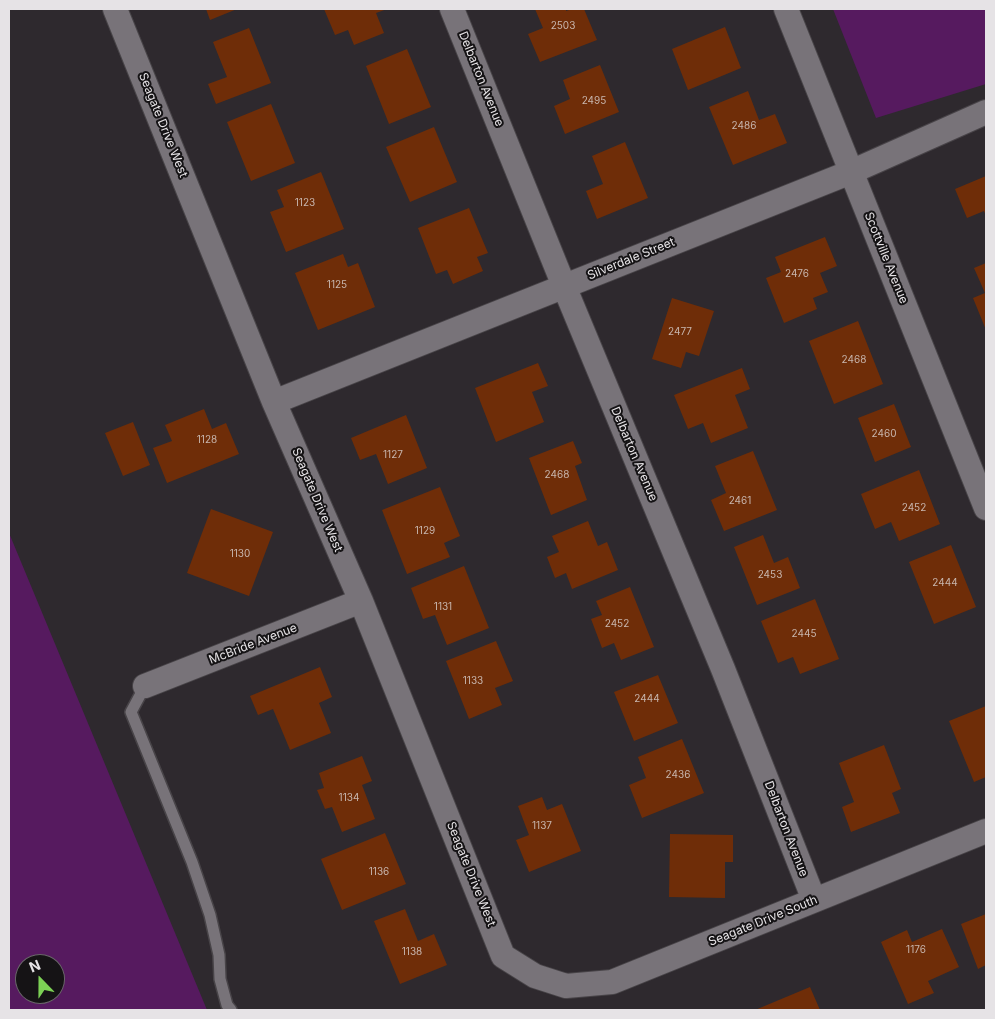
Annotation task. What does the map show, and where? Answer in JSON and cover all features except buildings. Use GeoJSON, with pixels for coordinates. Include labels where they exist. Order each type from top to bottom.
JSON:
{"type":"FeatureCollection","features":[{"type":"Feature","properties":{"kind":"street","name":"Seagate Drive West"},"geometry":{"type":"LineString","coordinates":[[115,9],[274,402],[361,601],[503,956],[535,976]]}},
{"type":"Feature","properties":{"kind":"street","name":"Delbarton Avenue"},"geometry":{"type":"LineString","coordinates":[[452,9],[564,286],[723,668],[814,900]]}},
{"type":"Feature","properties":{"kind":"street","name":"Scottville Avenue"},"geometry":{"type":"LineString","coordinates":[[786,9],[986,508]]}},
{"type":"Feature","properties":{"kind":"street","name":"Silverdale Street"},"geometry":{"type":"LineString","coordinates":[[274,402],[851,172],[986,112]]}},
{"type":"Feature","properties":{"kind":"street","name":"McBride Avenue"},"geometry":{"type":"LineString","coordinates":[[145,686],[361,601]]}},
{"type":"Feature","properties":{"kind":"street","name":"Seagate Drive South"},"geometry":{"type":"LineString","coordinates":[[535,976],[566,986],[612,982],[986,831]]}},
{"type":"Feature","properties":{"kind":"lane"},"geometry":{"type":"LineString","coordinates":[[145,686],[131,712],[192,862],[210,915],[219,955],[220,979],[227,1005],[231,1010]]}},
{"type":"Feature","properties":{"kind":"shaded area"},"geometry":{"type":"Polygon","coordinates":[[[833,9],[986,9],[986,84],[876,118],[833,9]]]}},
{"type":"Feature","properties":{"kind":"shaded area"},"geometry":{"type":"Polygon","coordinates":[[[9,533],[207,1010],[9,1010],[9,533]]]}}]}
